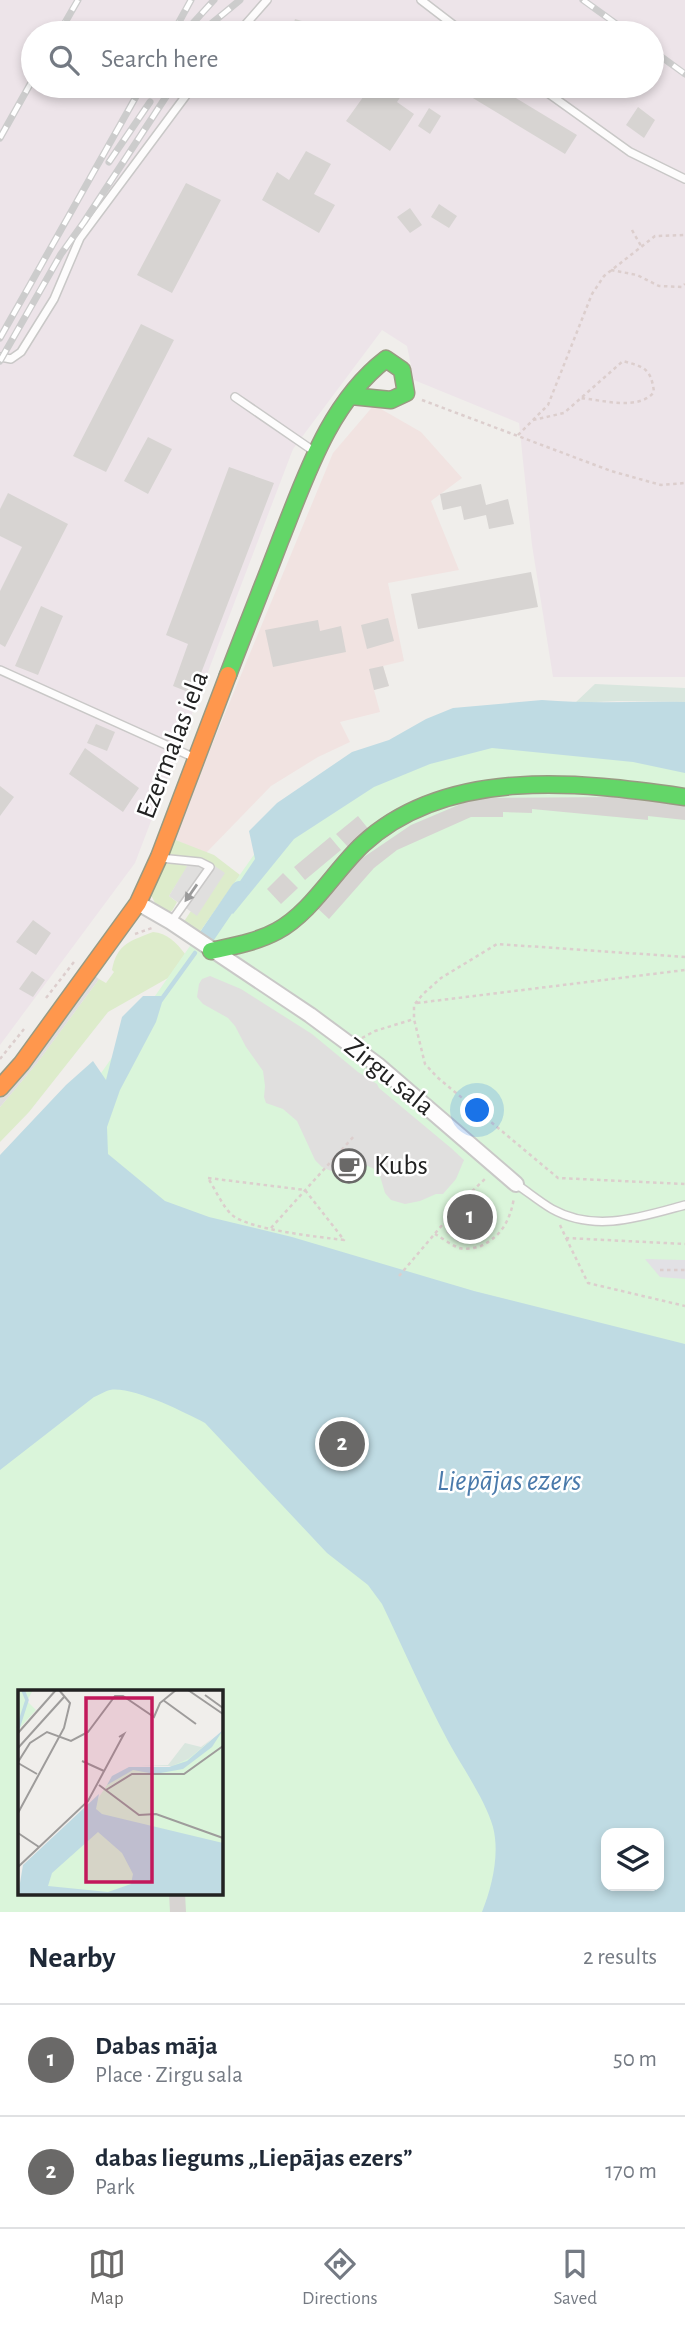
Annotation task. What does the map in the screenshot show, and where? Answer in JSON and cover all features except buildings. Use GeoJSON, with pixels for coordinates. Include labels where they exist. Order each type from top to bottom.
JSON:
{"type":"FeatureCollection","features":[{"type":"Feature","properties":{"kind":"street","name":"Ezermalas iela"},"geometry":{"type":"LineString","coordinates":[[0,1088],[22,1063],[138,904],[159,858],[195,758],[315,453],[336,416],[373,367],[386,359],[402,369],[405,393]]}},
{"type":"Feature","properties":{"kind":"street"},"geometry":{"type":"LineString","coordinates":[[351,396],[391,400],[405,393]]}},
{"type":"Feature","properties":{"kind":"street"},"geometry":{"type":"LineString","coordinates":[[212,951],[252,942],[278,932],[295,920],[365,842],[394,821],[458,794],[486,788],[552,783],[601,785],[685,797]]}},
{"type":"Feature","properties":{"kind":"street","name":"Zirgu sala"},"geometry":{"type":"LineString","coordinates":[[138,904],[234,963],[352,1046],[516,1184]]}},
{"type":"Feature","properties":{"kind":"lane"},"geometry":{"type":"LineString","coordinates":[[249,21],[267,0]]}},
{"type":"Feature","properties":{"kind":"lane"},"geometry":{"type":"LineString","coordinates":[[421,0],[448,21]]}},
{"type":"Feature","properties":{"kind":"lane"},"geometry":{"type":"LineString","coordinates":[[0,357],[11,359],[21,352],[54,299],[80,238],[184,98]]}},
{"type":"Feature","properties":{"kind":"lane"},"geometry":{"type":"LineString","coordinates":[[555,98],[630,152],[685,179]]}},
{"type":"Feature","properties":{"kind":"lane"},"geometry":{"type":"LineString","coordinates":[[235,397],[315,453]]}},
{"type":"Feature","properties":{"kind":"lane"},"geometry":{"type":"LineString","coordinates":[[0,670],[195,758]]}},
{"type":"Feature","properties":{"kind":"lane"},"geometry":{"type":"LineString","coordinates":[[159,858],[201,862],[210,867],[171,922]]}},
{"type":"Feature","properties":{"kind":"lane","name":"Zirgu sala"},"geometry":{"type":"LineString","coordinates":[[516,1184],[552,1209],[578,1219],[599,1222],[643,1216],[685,1205]]}},
{"type":"Feature","properties":{"kind":"path"},"geometry":{"type":"LineString","coordinates":[[632,230],[641,246]]}},
{"type":"Feature","properties":{"kind":"path"},"geometry":{"type":"LineString","coordinates":[[518,435],[548,405],[592,294],[604,276],[655,236],[685,235]]}},
{"type":"Feature","properties":{"kind":"path"},"geometry":{"type":"LineString","coordinates":[[611,270],[637,275],[659,286],[682,287],[685,284]]}},
{"type":"Feature","properties":{"kind":"path"},"geometry":{"type":"LineString","coordinates":[[533,421],[564,413],[580,398],[623,361],[643,367],[652,376],[654,391],[649,398],[623,404],[580,398]]}},
{"type":"Feature","properties":{"kind":"path"},"geometry":{"type":"LineString","coordinates":[[405,393],[472,421],[518,435],[611,471],[661,485],[685,484]]}},
{"type":"Feature","properties":{"kind":"path"},"geometry":{"type":"LineString","coordinates":[[129,935],[155,928]]}},
{"type":"Feature","properties":{"kind":"path"},"geometry":{"type":"LineString","coordinates":[[685,957],[497,944],[440,978],[416,1003],[414,1019],[425,1064],[558,1178],[685,1184]]}},
{"type":"Feature","properties":{"kind":"path"},"geometry":{"type":"LineString","coordinates":[[416,1003],[685,970]]}},
{"type":"Feature","properties":{"kind":"path"},"geometry":{"type":"LineString","coordinates":[[352,1046],[375,1031],[414,1019]]}},
{"type":"Feature","properties":{"kind":"path"},"geometry":{"type":"LineString","coordinates":[[271,1228],[355,1135]]}},
{"type":"Feature","properties":{"kind":"path"},"geometry":{"type":"LineString","coordinates":[[399,1276],[465,1198],[497,1167]]}},
{"type":"Feature","properties":{"kind":"path"},"geometry":{"type":"LineString","coordinates":[[208,1178],[305,1190],[344,1240],[299,1235],[247,1223],[231,1214],[208,1178]]}},
{"type":"Feature","properties":{"kind":"path"},"geometry":{"type":"LineString","coordinates":[[435,1234],[461,1248],[476,1248],[490,1242],[502,1231],[510,1216],[516,1184]]}},
{"type":"Feature","properties":{"kind":"path"},"geometry":{"type":"LineString","coordinates":[[552,1209],[587,1283],[685,1306]]}},
{"type":"Feature","properties":{"kind":"path"},"geometry":{"type":"LineString","coordinates":[[565,1238],[685,1244]]}},
{"type":"Feature","properties":{"kind":"path"},"geometry":{"type":"LineString","coordinates":[[660,1270],[685,1270]]}},
{"type":"Feature","properties":{"kind":"shaded area"},"geometry":{"type":"Polygon","coordinates":[[[0,0],[685,0],[685,677],[553,677],[532,545],[519,423],[414,380],[407,346],[382,330],[293,449],[135,863],[0,1045],[0,0]]]}},
{"type":"Feature","properties":{"kind":"shaded area"},"geometry":{"type":"Polygon","coordinates":[[[374,405],[421,432],[462,478],[431,501],[459,570],[388,583],[404,661],[383,666],[389,686],[374,690],[380,712],[340,722],[350,742],[318,757],[271,786],[206,853],[173,839],[333,453],[374,405]]]}},
{"type":"Feature","properties":{"kind":"shaded area"},"geometry":{"type":"Polygon","coordinates":[[[595,684],[685,688],[685,702],[575,703],[595,684]]]}},
{"type":"Feature","properties":{"kind":"shaded area"},"geometry":{"type":"Polygon","coordinates":[[[192,858],[206,860],[225,873],[197,916],[169,896],[192,858]]]}},
{"type":"Feature","properties":{"kind":"shaded area"},"geometry":{"type":"Polygon","coordinates":[[[95,976],[99,979],[37,1063],[0,1107],[0,1097],[95,976]]]}},
{"type":"Feature","properties":{"kind":"shaded area"},"geometry":{"type":"Polygon","coordinates":[[[210,976],[241,989],[312,1034],[377,1084],[464,1160],[456,1179],[443,1194],[405,1204],[391,1200],[385,1193],[380,1176],[366,1165],[331,1171],[322,1167],[315,1160],[297,1121],[283,1109],[266,1103],[263,1071],[235,1026],[228,1018],[203,1004],[197,997],[202,979],[210,976]]]}},
{"type":"Feature","properties":{"kind":"shaded area"},"geometry":{"type":"Polygon","coordinates":[[[645,1259],[685,1260],[685,1279],[660,1277],[645,1259]]]}},
{"type":"Feature","properties":{"kind":"green space"},"geometry":{"type":"Polygon","coordinates":[[[685,708],[685,1912],[0,1912],[0,1196],[43,1156],[267,836],[418,748],[685,708]]]}},
{"type":"Feature","properties":{"kind":"green space"},"geometry":{"type":"Polygon","coordinates":[[[173,839],[214,855],[240,875],[199,933],[183,923],[191,911],[197,915],[206,860],[169,854],[173,839]]]}},
{"type":"Feature","properties":{"kind":"green space"},"geometry":{"type":"Polygon","coordinates":[[[164,864],[188,866],[169,896],[177,902],[172,911],[167,912],[156,905],[151,895],[164,864]]]}},
{"type":"Feature","properties":{"kind":"green space"},"geometry":{"type":"Polygon","coordinates":[[[153,932],[171,939],[185,954],[168,978],[108,1012],[29,1112],[0,1142],[0,1107],[37,1063],[99,979],[106,983],[114,972],[114,961],[121,948],[153,932]]]}},
{"type":"Feature","properties":{"kind":"water"},"geometry":{"type":"Polygon","coordinates":[[[542,700],[685,702],[685,773],[633,762],[492,748],[430,764],[374,787],[294,839],[233,914],[228,910],[226,902],[255,859],[249,831],[277,803],[352,752],[389,740],[426,719],[453,708],[542,700]]]}},
{"type":"Feature","properties":{"kind":"water","name":"Liepājas ezers"},"geometry":{"type":"Polygon","coordinates":[[[143,996],[164,996],[156,1022],[120,1090],[107,1127],[108,1154],[165,1201],[209,1217],[292,1237],[474,1291],[685,1344],[685,1912],[482,1912],[494,1870],[496,1848],[493,1827],[479,1794],[448,1741],[382,1604],[368,1585],[327,1553],[205,1423],[144,1396],[110,1390],[94,1397],[0,1470],[0,1155],[66,1085],[93,1061],[106,1080],[122,1017],[143,996]]]}},
{"type":"Feature","properties":{"kind":"waterway"},"geometry":{"type":"LineString","coordinates":[[207,936],[239,889]]}},
{"type":"Feature","properties":{"kind":"waterway"},"geometry":{"type":"LineString","coordinates":[[161,1000],[195,953]]}},
{"type":"Feature","properties":{"kind":"railway"},"geometry":{"type":"LineString","coordinates":[[66,21],[78,0]]}},
{"type":"Feature","properties":{"kind":"railway"},"geometry":{"type":"LineString","coordinates":[[180,21],[191,0]]}},
{"type":"Feature","properties":{"kind":"railway"},"geometry":{"type":"LineString","coordinates":[[195,21],[214,0]]}},
{"type":"Feature","properties":{"kind":"railway"},"geometry":{"type":"LineString","coordinates":[[215,21],[240,0]]}},
{"type":"Feature","properties":{"kind":"railway"},"geometry":{"type":"LineString","coordinates":[[583,0],[612,21]]}},
{"type":"Feature","properties":{"kind":"railway"},"geometry":{"type":"LineString","coordinates":[[664,59],[685,74]]}},
{"type":"Feature","properties":{"kind":"railway"},"geometry":{"type":"LineString","coordinates":[[0,138],[22,98]]}},
{"type":"Feature","properties":{"kind":"railway"},"geometry":{"type":"LineString","coordinates":[[0,338],[135,98]]}},
{"type":"Feature","properties":{"kind":"railway"},"geometry":{"type":"LineString","coordinates":[[0,361],[61,254],[165,98]]}},
{"type":"Feature","properties":{"kind":"railway"},"geometry":{"type":"LineString","coordinates":[[109,162],[150,102]]}},
{"type":"Feature","properties":{"kind":"traffic: fast"},"geometry":{"type":"LineString","coordinates":[[228,675],[310,466],[334,419],[349,397],[366,377],[386,359],[402,370],[406,393],[391,400],[351,396]]}},
{"type":"Feature","properties":{"kind":"traffic: fast"},"geometry":{"type":"LineString","coordinates":[[211,951],[245,943],[277,931],[312,902],[363,844],[397,819],[435,802],[475,791],[560,785],[603,787],[685,797]]}},
{"type":"Feature","properties":{"kind":"traffic: slow"},"geometry":{"type":"LineString","coordinates":[[0,1088],[22,1063],[138,903],[159,857],[228,675]]}},
{"type":"Feature","properties":{"kind":"place","name":"Kubs"},"geometry":{"type":"Point","coordinates":[349,1166]}},
{"type":"Feature","properties":{"kind":"place","name":"Dabas māja"},"geometry":{"type":"Point","coordinates":[470,1217]}},
{"type":"Feature","properties":{"kind":"place","name":"dabas liegums „Liepājas ezers”"},"geometry":{"type":"Point","coordinates":[342,1444]}}]}
